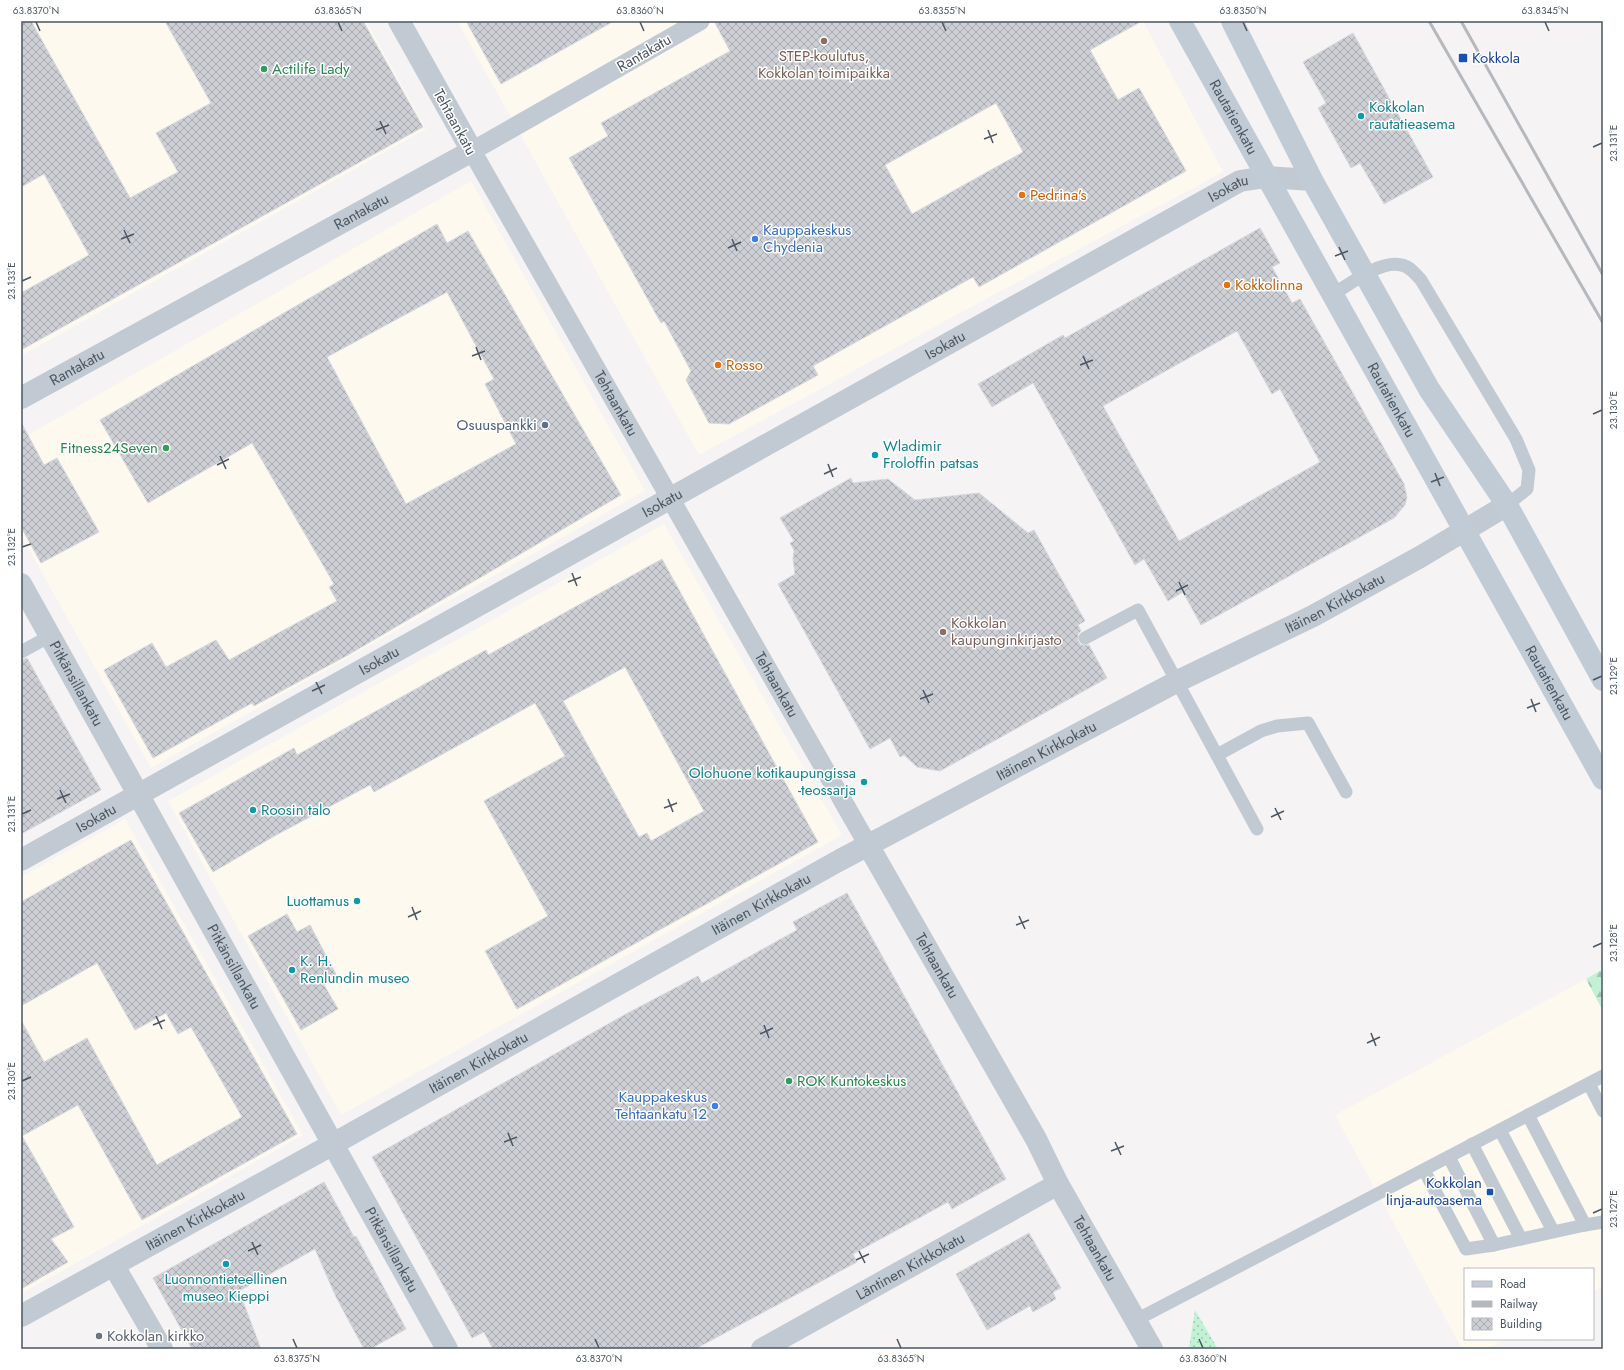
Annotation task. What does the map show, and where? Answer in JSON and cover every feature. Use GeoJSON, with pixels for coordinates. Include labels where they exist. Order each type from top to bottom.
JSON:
{"type":"FeatureCollection","features":[{"type":"Feature","properties":{"kind":"main road","name":"Rautatienkatu"},"geometry":{"type":"LineString","coordinates":[[1180,21],[1603,779]]}},
{"type":"Feature","properties":{"kind":"main road"},"geometry":{"type":"LineString","coordinates":[[1232,21],[1312,180],[1429,389],[1507,505],[1603,680]]}},
{"type":"Feature","properties":{"kind":"street","name":"Tehtaankatu"},"geometry":{"type":"LineString","coordinates":[[399,21],[1036,1139],[1058,1184],[1152,1349]]}},
{"type":"Feature","properties":{"kind":"street","name":"Rantakatu"},"geometry":{"type":"LineString","coordinates":[[21,398],[472,151],[700,21]]}},
{"type":"Feature","properties":{"kind":"street","name":"Isokatu"},"geometry":{"type":"LineString","coordinates":[[21,860],[1240,181],[1266,177],[1312,180]]}},
{"type":"Feature","properties":{"kind":"street","name":"Itäinen Kirkkokatu"},"geometry":{"type":"LineString","coordinates":[[21,1316],[114,1266],[868,845],[1178,681],[1313,616],[1420,557],[1507,505]]}},
{"type":"Feature","properties":{"kind":"street","name":"Pitkänsillankatu"},"geometry":{"type":"LineString","coordinates":[[21,584],[447,1349]]}},
{"type":"Feature","properties":{"kind":"street","name":"Läntinen Kirkkokatu"},"geometry":{"type":"LineString","coordinates":[[762,1349],[1058,1184]]}},
{"type":"Feature","properties":{"kind":"street"},"geometry":{"type":"LineString","coordinates":[[114,1266],[162,1349]]}},
{"type":"Feature","properties":{"kind":"lane"},"geometry":{"type":"LineString","coordinates":[[1332,295],[1385,265],[1402,265],[1411,270],[1420,280],[1516,439],[1529,470],[1527,489],[1507,505]]}},
{"type":"Feature","properties":{"kind":"lane"},"geometry":{"type":"LineString","coordinates":[[1085,638],[1138,610],[1178,681],[1257,829]]}},
{"type":"Feature","properties":{"kind":"lane"},"geometry":{"type":"LineString","coordinates":[[21,652],[50,636]]}},
{"type":"Feature","properties":{"kind":"lane"},"geometry":{"type":"LineString","coordinates":[[1217,755],[1261,731],[1277,726],[1308,723],[1346,792]]}},
{"type":"Feature","properties":{"kind":"lane"},"geometry":{"type":"LineString","coordinates":[[1136,1320],[1603,1076]]}},
{"type":"Feature","properties":{"kind":"lane"},"geometry":{"type":"LineString","coordinates":[[1588,1084],[1603,1111]]}},
{"type":"Feature","properties":{"kind":"lane"},"geometry":{"type":"LineString","coordinates":[[1528,1115],[1585,1225]]}},
{"type":"Feature","properties":{"kind":"lane"},"geometry":{"type":"LineString","coordinates":[[1500,1130],[1553,1231]]}},
{"type":"Feature","properties":{"kind":"lane"},"geometry":{"type":"LineString","coordinates":[[1472,1144],[1521,1239]]}},
{"type":"Feature","properties":{"kind":"lane"},"geometry":{"type":"LineString","coordinates":[[1449,1157],[1494,1245]]}},
{"type":"Feature","properties":{"kind":"lane"},"geometry":{"type":"LineString","coordinates":[[1424,1170],[1466,1249],[1494,1245],[1553,1231],[1603,1222]]}},
{"type":"Feature","properties":{"kind":"shaded area"},"geometry":{"type":"Polygon","coordinates":[[[21,21],[366,21],[426,129],[21,356],[21,21]]]}},
{"type":"Feature","properties":{"kind":"shaded area","name":"Kauppakeskus Chydenia"},"geometry":{"type":"Polygon","coordinates":[[[457,21],[1143,21],[1223,172],[699,455],[457,21]]]}},
{"type":"Feature","properties":{"kind":"shaded area"},"geometry":{"type":"Polygon","coordinates":[[[471,181],[645,491],[151,768],[21,535],[21,439],[471,181]]]}},
{"type":"Feature","properties":{"kind":"shaded area"},"geometry":{"type":"Polygon","coordinates":[[[664,524],[842,835],[341,1115],[168,801],[664,524]]]}},
{"type":"Feature","properties":{"kind":"shaded area"},"geometry":{"type":"Polygon","coordinates":[[[125,819],[303,1135],[21,1294],[21,877],[125,819]]]}},
{"type":"Feature","properties":{"kind":"shaded area","name":"Kokkolan linja-autoasema"},"geometry":{"type":"Polygon","coordinates":[[[1586,979],[1603,1011],[1603,1286],[1594,1291],[1594,1268],[1464,1268],[1464,1340],[1504,1340],[1487,1349],[1462,1349],[1335,1115],[1586,979]]]}},
{"type":"Feature","properties":{"kind":"green space"},"geometry":{"type":"Polygon","coordinates":[[[1603,969],[1603,1011],[1586,979],[1603,969]]]}},
{"type":"Feature","properties":{"kind":"green space"},"geometry":{"type":"Polygon","coordinates":[[[1195,1310],[1218,1349],[1189,1349],[1195,1310]]]}},
{"type":"Feature","properties":{"kind":"building"},"geometry":{"type":"Polygon","coordinates":[[[21,21],[31,21],[130,198],[178,172],[156,133],[211,103],[165,21],[363,21],[423,127],[21,350],[21,293],[89,255],[44,174],[21,187],[21,21]]]}},
{"type":"Feature","properties":{"kind":"building"},"geometry":{"type":"Polygon","coordinates":[[[466,21],[614,21],[501,84],[466,21]]]}},
{"type":"Feature","properties":{"kind":"building","name":"Kauppakeskus Chydenia"},"geometry":{"type":"Polygon","coordinates":[[[714,21],[1142,21],[1090,50],[1118,100],[1139,88],[1186,171],[979,287],[973,277],[813,366],[818,375],[729,424],[709,423],[686,380],[691,371],[664,321],[661,323],[569,158],[608,136],[601,123],[730,51],[714,21]],[[996,103],[885,165],[912,214],[1023,152],[996,103]]]}},
{"type":"Feature","properties":{"kind":"building","name":"Kokkolan rautatieasema"},"geometry":{"type":"Polygon","coordinates":[[[1353,33],[1433,177],[1384,204],[1360,163],[1351,168],[1318,108],[1326,103],[1303,62],[1353,33]]]}},
{"type":"Feature","properties":{"kind":"building"},"geometry":{"type":"Polygon","coordinates":[[[437,224],[447,243],[468,231],[621,495],[348,655],[254,706],[252,703],[153,758],[104,670],[152,643],[166,667],[216,640],[229,660],[337,601],[329,587],[334,584],[252,443],[148,503],[100,420],[437,224]],[[447,292],[327,357],[406,504],[516,444],[485,384],[494,379],[447,292]]]}},
{"type":"Feature","properties":{"kind":"building"},"geometry":{"type":"Polygon","coordinates":[[[1260,228],[1280,263],[1272,267],[1292,303],[1300,299],[1404,484],[1407,497],[1405,505],[1394,518],[1201,625],[1183,592],[1168,601],[1144,559],[1135,565],[1033,383],[992,407],[978,384],[1063,335],[1065,338],[1260,228]],[[1237,331],[1103,406],[1179,541],[1320,462],[1280,389],[1272,394],[1237,331]]]}},
{"type":"Feature","properties":{"kind":"building"},"geometry":{"type":"Polygon","coordinates":[[[21,422],[44,465],[57,458],[99,532],[41,563],[21,527],[21,422]]]}},
{"type":"Feature","properties":{"kind":"building","name":"Kokkolan kaupunginkirjasto"},"geometry":{"type":"Polygon","coordinates":[[[851,478],[853,483],[888,479],[915,500],[979,493],[1028,533],[1034,530],[1085,621],[1078,625],[1081,631],[1078,634],[1078,641],[1081,645],[1089,645],[1107,678],[940,771],[917,767],[904,755],[900,757],[890,738],[870,749],[778,584],[795,574],[793,559],[794,550],[790,543],[794,541],[780,518],[851,478]]]}},
{"type":"Feature","properties":{"kind":"building"},"geometry":{"type":"Polygon","coordinates":[[[662,559],[818,842],[517,1009],[485,951],[548,916],[484,801],[565,756],[535,703],[374,792],[370,785],[278,834],[213,872],[179,813],[294,748],[297,755],[486,650],[488,655],[662,559]],[[625,667],[563,701],[639,837],[647,833],[651,841],[704,811],[625,667]]]}},
{"type":"Feature","properties":{"kind":"building"},"geometry":{"type":"Polygon","coordinates":[[[27,658],[101,790],[21,834],[21,660],[27,658]]]}},
{"type":"Feature","properties":{"kind":"building"},"geometry":{"type":"Polygon","coordinates":[[[131,840],[297,1134],[142,1220],[78,1105],[22,1136],[74,1227],[51,1239],[68,1262],[21,1289],[21,1020],[44,1062],[87,1038],[157,1165],[242,1117],[191,1027],[178,1034],[166,1013],[135,1030],[97,963],[21,1006],[21,902],[131,840]]]}},
{"type":"Feature","properties":{"kind":"building","name":"Kauppakeskus Tehtaankatu 12"},"geometry":{"type":"Polygon","coordinates":[[[847,893],[1006,1179],[952,1209],[948,1202],[853,1254],[857,1262],[695,1349],[493,1349],[484,1332],[472,1338],[372,1157],[626,1014],[698,976],[702,983],[797,930],[793,922],[847,893]]]}},
{"type":"Feature","properties":{"kind":"building","name":"K. H. Renlundin museo"},"geometry":{"type":"Polygon","coordinates":[[[287,914],[297,932],[310,925],[338,978],[324,985],[338,1009],[301,1030],[248,936],[287,914]]]}},
{"type":"Feature","properties":{"kind":"building","name":"Luonnontieteellinen museo Kieppi"},"geometry":{"type":"Polygon","coordinates":[[[324,1182],[354,1237],[356,1236],[406,1329],[370,1349],[364,1349],[336,1297],[315,1249],[239,1291],[261,1349],[192,1349],[153,1278],[324,1182]]]}},
{"type":"Feature","properties":{"kind":"building"},"geometry":{"type":"Polygon","coordinates":[[[1029,1233],[1061,1288],[1053,1292],[1056,1299],[1033,1312],[1030,1306],[987,1330],[956,1274],[1029,1233]]]}},
{"type":"Feature","properties":{"kind":"railway"},"geometry":{"type":"LineString","coordinates":[[1429,21],[1603,323]]}},
{"type":"Feature","properties":{"kind":"railway"},"geometry":{"type":"LineString","coordinates":[[1461,21],[1603,275]]}},
{"type":"Feature","properties":{"kind":"place","name":"STEP-koulutus, Kokkolan toimipaikka"},"geometry":{"type":"Point","coordinates":[824,41]}},
{"type":"Feature","properties":{"kind":"place","name":"Kokkola"},"geometry":{"type":"Point","coordinates":[1463,58]}},
{"type":"Feature","properties":{"kind":"place","name":"Actilife Lady"},"geometry":{"type":"Point","coordinates":[264,69]}},
{"type":"Feature","properties":{"kind":"place","name":"Kokkolan rautatieasema"},"geometry":{"type":"Point","coordinates":[1361,116]}},
{"type":"Feature","properties":{"kind":"place","name":"Pedrina's"},"geometry":{"type":"Point","coordinates":[1022,195]}},
{"type":"Feature","properties":{"kind":"place","name":"Kauppakeskus Chydenia"},"geometry":{"type":"Point","coordinates":[755,239]}},
{"type":"Feature","properties":{"kind":"place","name":"Kokkolinna"},"geometry":{"type":"Point","coordinates":[1227,285]}},
{"type":"Feature","properties":{"kind":"place","name":"Rosso"},"geometry":{"type":"Point","coordinates":[718,365]}},
{"type":"Feature","properties":{"kind":"place","name":"Osuuspankki"},"geometry":{"type":"Point","coordinates":[545,425]}},
{"type":"Feature","properties":{"kind":"place","name":"Fitness24Seven"},"geometry":{"type":"Point","coordinates":[166,448]}},
{"type":"Feature","properties":{"kind":"place","name":"Wladimir Froloffin patsas"},"geometry":{"type":"Point","coordinates":[875,455]}},
{"type":"Feature","properties":{"kind":"place","name":"Kokkolan kaupunginkirjasto"},"geometry":{"type":"Point","coordinates":[943,632]}},
{"type":"Feature","properties":{"kind":"place","name":"Olohuone kotikaupungissa -teossarja"},"geometry":{"type":"Point","coordinates":[864,782]}},
{"type":"Feature","properties":{"kind":"place","name":"Roosin talo"},"geometry":{"type":"Point","coordinates":[253,810]}},
{"type":"Feature","properties":{"kind":"place","name":"Luottamus"},"geometry":{"type":"Point","coordinates":[357,901]}},
{"type":"Feature","properties":{"kind":"place","name":"K. H. Renlundin museo"},"geometry":{"type":"Point","coordinates":[292,970]}},
{"type":"Feature","properties":{"kind":"place","name":"ROK Kuntokeskus"},"geometry":{"type":"Point","coordinates":[789,1081]}},
{"type":"Feature","properties":{"kind":"place","name":"Kauppakeskus Tehtaankatu 12"},"geometry":{"type":"Point","coordinates":[715,1106]}},
{"type":"Feature","properties":{"kind":"place","name":"Kokkolan linja-autoasema"},"geometry":{"type":"Point","coordinates":[1490,1192]}},
{"type":"Feature","properties":{"kind":"place","name":"Luonnontieteellinen museo Kieppi"},"geometry":{"type":"Point","coordinates":[226,1264]}},
{"type":"Feature","properties":{"kind":"place","name":"Kokkolan kirkko"},"geometry":{"type":"Point","coordinates":[99,1336]}}]}
